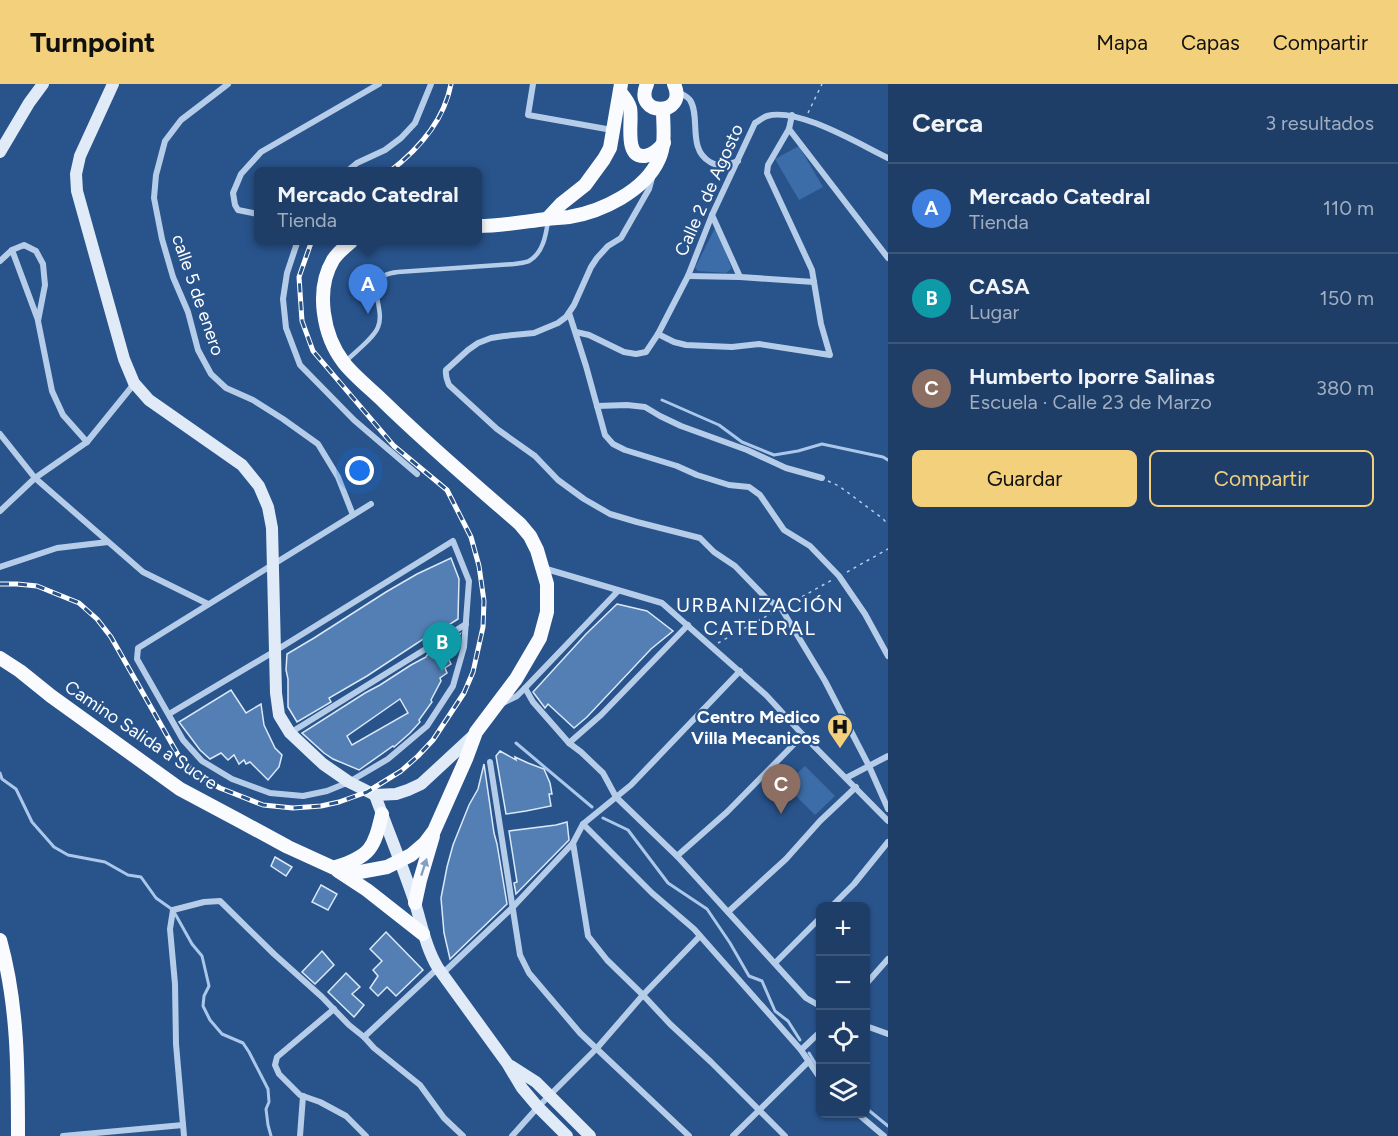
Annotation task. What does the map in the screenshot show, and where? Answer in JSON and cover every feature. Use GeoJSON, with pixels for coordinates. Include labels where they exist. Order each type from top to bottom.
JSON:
{"type":"FeatureCollection","features":[{"type":"Feature","properties":{"kind":"main road"},"geometry":{"type":"LineString","coordinates":[[0,152],[29,102],[43,84]]}},
{"type":"Feature","properties":{"kind":"main road"},"geometry":{"type":"LineString","coordinates":[[113,84],[80,156],[76,174],[77,190],[124,359],[134,383],[148,400],[242,465],[259,486],[268,507],[272,528],[276,693],[279,715],[290,733],[323,764],[349,782],[375,795],[396,794],[421,784],[474,736],[516,679],[540,638],[547,612],[547,584],[537,550],[530,536],[520,524],[397,415],[344,363],[328,331],[323,314],[322,295],[333,260],[347,245]]}},
{"type":"Feature","properties":{"kind":"main road"},"geometry":{"type":"LineString","coordinates":[[647,84],[644,92],[646,101],[653,108],[663,109],[672,105],[677,97],[676,88]]}},
{"type":"Feature","properties":{"kind":"main road"},"geometry":{"type":"LineString","coordinates":[[548,218],[585,185],[610,148],[620,88]]}},
{"type":"Feature","properties":{"kind":"main road"},"geometry":{"type":"LineString","coordinates":[[620,88],[630,110],[630,139],[635,152],[640,156],[648,156],[664,143]]}},
{"type":"Feature","properties":{"kind":"main road"},"geometry":{"type":"LineString","coordinates":[[482,226],[514,225],[548,218],[568,217],[591,212],[620,199],[646,177],[658,161],[664,143],[663,109]]}},
{"type":"Feature","properties":{"kind":"main road","name":"Camino Salida a Sucre"},"geometry":{"type":"LineString","coordinates":[[0,658],[180,789],[288,847],[334,867],[360,872],[400,862]]}},
{"type":"Feature","properties":{"kind":"main road"},"geometry":{"type":"LineString","coordinates":[[415,903],[434,831],[476,732]]}},
{"type":"Feature","properties":{"kind":"main road"},"geometry":{"type":"LineString","coordinates":[[375,795],[415,903],[431,956],[522,1088],[567,1136]]}},
{"type":"Feature","properties":{"kind":"main road"},"geometry":{"type":"LineString","coordinates":[[334,867],[349,863],[374,845],[382,814]]}},
{"type":"Feature","properties":{"kind":"main road"},"geometry":{"type":"LineString","coordinates":[[400,862],[425,843],[434,831]]}},
{"type":"Feature","properties":{"kind":"main road"},"geometry":{"type":"LineString","coordinates":[[334,867],[423,934]]}},
{"type":"Feature","properties":{"kind":"main road"},"geometry":{"type":"LineString","coordinates":[[0,940],[12,997],[18,1065],[18,1136]]}},
{"type":"Feature","properties":{"kind":"main road"},"geometry":{"type":"LineString","coordinates":[[507,1064],[536,1082],[591,1136]]}},
{"type":"Feature","properties":{"kind":"street","name":"calle 5 de enero"},"geometry":{"type":"LineString","coordinates":[[228,84],[181,120],[165,141],[156,176],[154,198],[162,239],[173,277],[188,312],[198,350],[211,374],[226,388],[253,400],[318,444],[338,477],[353,515]]}},
{"type":"Feature","properties":{"kind":"street"},"geometry":{"type":"LineString","coordinates":[[254,213],[238,210],[233,193],[241,174],[261,152],[379,84]]}},
{"type":"Feature","properties":{"kind":"street"},"geometry":{"type":"LineString","coordinates":[[352,167],[385,150],[401,138],[415,123],[431,84]]}},
{"type":"Feature","properties":{"kind":"street"},"geometry":{"type":"LineString","coordinates":[[534,84],[528,115],[613,130]]}},
{"type":"Feature","properties":{"kind":"street"},"geometry":{"type":"LineString","coordinates":[[676,88],[692,103],[697,143],[707,161],[718,166],[726,166],[738,161]]}},
{"type":"Feature","properties":{"kind":"street"},"geometry":{"type":"LineString","coordinates":[[658,334],[686,345],[732,347],[759,344],[830,356],[821,324],[812,270],[767,173],[768,165],[789,129],[792,115]]}},
{"type":"Feature","properties":{"kind":"street","name":"Calle 2 de Agosto"},"geometry":{"type":"LineString","coordinates":[[576,332],[589,335],[624,352],[636,354],[646,352],[688,276],[712,215],[755,123],[765,116],[792,115],[805,119],[888,158]]}},
{"type":"Feature","properties":{"kind":"street"},"geometry":{"type":"LineString","coordinates":[[789,129],[888,258]]}},
{"type":"Feature","properties":{"kind":"street"},"geometry":{"type":"LineString","coordinates":[[658,161],[648,189],[621,238],[608,246],[597,258],[569,314],[558,323],[534,333],[497,337],[478,343],[446,370],[445,375],[449,385],[497,429],[535,456],[558,480],[584,499],[610,514],[700,538],[714,552],[735,566],[767,599],[781,608],[825,681],[869,766],[888,809]]}},
{"type":"Feature","properties":{"kind":"street"},"geometry":{"type":"LineString","coordinates":[[712,215],[740,277]]}},
{"type":"Feature","properties":{"kind":"street"},"geometry":{"type":"LineString","coordinates":[[295,245],[287,273],[283,299],[286,328],[300,365],[354,420],[417,474]]}},
{"type":"Feature","properties":{"kind":"street"},"geometry":{"type":"LineString","coordinates":[[0,261],[12,250],[24,246],[36,251],[43,264],[45,285],[38,321]]}},
{"type":"Feature","properties":{"kind":"street"},"geometry":{"type":"LineString","coordinates":[[12,250],[38,321],[52,391],[63,415],[87,442]]}},
{"type":"Feature","properties":{"kind":"street"},"geometry":{"type":"LineString","coordinates":[[688,276],[814,282]]}},
{"type":"Feature","properties":{"kind":"street"},"geometry":{"type":"LineString","coordinates":[[569,314],[605,435],[613,444],[625,450],[677,465],[697,475],[729,485],[749,487],[760,495],[784,530],[810,546],[839,576],[866,614],[888,656]]}},
{"type":"Feature","properties":{"kind":"street"},"geometry":{"type":"LineString","coordinates":[[0,511],[34,478],[87,442],[134,383]]}},
{"type":"Feature","properties":{"kind":"street"},"geometry":{"type":"LineString","coordinates":[[597,406],[645,407],[681,426],[747,450],[786,468],[822,478]]}},
{"type":"Feature","properties":{"kind":"street"},"geometry":{"type":"LineString","coordinates":[[0,434],[34,478],[143,572],[208,604]]}},
{"type":"Feature","properties":{"kind":"street"},"geometry":{"type":"LineString","coordinates":[[169,714],[453,541],[469,581],[464,647],[453,686],[427,726],[388,759],[349,782],[327,791],[303,796],[270,793],[232,779],[202,761],[183,740],[137,659],[138,648],[371,504]]}},
{"type":"Feature","properties":{"kind":"street"},"geometry":{"type":"LineString","coordinates":[[0,567],[57,548],[108,542]]}},
{"type":"Feature","properties":{"kind":"street"},"geometry":{"type":"LineString","coordinates":[[542,568],[662,603],[766,695],[888,821]]}},
{"type":"Feature","properties":{"kind":"street"},"geometry":{"type":"LineString","coordinates":[[496,706],[517,696],[618,591]]}},
{"type":"Feature","properties":{"kind":"street"},"geometry":{"type":"LineString","coordinates":[[290,733],[466,624]]}},
{"type":"Feature","properties":{"kind":"street"},"geometry":{"type":"LineString","coordinates":[[569,743],[601,715],[688,625]]}},
{"type":"Feature","properties":{"kind":"street"},"geometry":{"type":"LineString","coordinates":[[364,1037],[512,908],[573,843],[583,824],[631,785],[740,671]]}},
{"type":"Feature","properties":{"kind":"street"},"geometry":{"type":"LineString","coordinates":[[525,688],[533,702],[569,743],[603,773],[616,797],[677,856],[807,998],[816,1004]]}},
{"type":"Feature","properties":{"kind":"street"},"geometry":{"type":"LineString","coordinates":[[677,856],[728,812],[803,735]]}},
{"type":"Feature","properties":{"kind":"street"},"geometry":{"type":"LineString","coordinates":[[846,778],[888,756]]}},
{"type":"Feature","properties":{"kind":"street"},"geometry":{"type":"LineString","coordinates":[[490,762],[520,954],[529,973],[580,1033],[689,1136]]}},
{"type":"Feature","properties":{"kind":"street"},"geometry":{"type":"LineString","coordinates":[[728,912],[786,859],[820,821],[856,787]]}},
{"type":"Feature","properties":{"kind":"street"},"geometry":{"type":"LineString","coordinates":[[583,824],[652,893],[700,936],[801,1050],[816,1072]]}},
{"type":"Feature","properties":{"kind":"street"},"geometry":{"type":"LineString","coordinates":[[836,902],[854,884],[888,842]]}},
{"type":"Feature","properties":{"kind":"street"},"geometry":{"type":"LineString","coordinates":[[573,843],[588,936],[607,960],[670,1024],[785,1136]]}},
{"type":"Feature","properties":{"kind":"street"},"geometry":{"type":"LineString","coordinates":[[184,1136],[170,929],[173,910],[204,902],[220,901],[374,1048],[420,1085],[444,1118],[463,1136]]}},
{"type":"Feature","properties":{"kind":"street"},"geometry":{"type":"LineString","coordinates":[[775,963],[816,922]]}},
{"type":"Feature","properties":{"kind":"street"},"geometry":{"type":"LineString","coordinates":[[512,1136],[700,936]]}},
{"type":"Feature","properties":{"kind":"street"},"geometry":{"type":"LineString","coordinates":[[870,979],[888,959]]}},
{"type":"Feature","properties":{"kind":"street"},"geometry":{"type":"LineString","coordinates":[[334,1009],[277,1057],[275,1065],[279,1074],[300,1095],[320,1102],[346,1116],[366,1136]]}},
{"type":"Feature","properties":{"kind":"street"},"geometry":{"type":"LineString","coordinates":[[870,1027],[888,1034]]}},
{"type":"Feature","properties":{"kind":"street"},"geometry":{"type":"LineString","coordinates":[[801,1050],[816,1036]]}},
{"type":"Feature","properties":{"kind":"street"},"geometry":{"type":"LineString","coordinates":[[733,1136],[809,1061]]}},
{"type":"Feature","properties":{"kind":"street"},"geometry":{"type":"LineString","coordinates":[[300,1136],[303,1096]]}},
{"type":"Feature","properties":{"kind":"street"},"geometry":{"type":"LineString","coordinates":[[864,1118],[884,1136]]}},
{"type":"Feature","properties":{"kind":"street"},"geometry":{"type":"LineString","coordinates":[[65,1136],[183,1125]]}},
{"type":"Feature","properties":{"kind":"lane"},"geometry":{"type":"LineString","coordinates":[[344,363],[378,329],[381,319],[376,288],[381,277],[398,272],[529,261],[539,252],[545,239],[548,218]]}},
{"type":"Feature","properties":{"kind":"path"},"geometry":{"type":"LineString","coordinates":[[805,119],[822,84]]}},
{"type":"Feature","properties":{"kind":"path"},"geometry":{"type":"LineString","coordinates":[[822,478],[839,486],[888,524]]}},
{"type":"Feature","properties":{"kind":"path"},"geometry":{"type":"LineString","coordinates":[[712,647],[888,549]]}},
{"type":"Feature","properties":{"kind":"shaded area"},"geometry":{"type":"Polygon","coordinates":[[[799,146],[823,187],[799,200],[775,159],[799,146]]]}},
{"type":"Feature","properties":{"kind":"shaded area"},"geometry":{"type":"Polygon","coordinates":[[[717,228],[731,267],[726,273],[698,271],[695,268],[717,228]]]}},
{"type":"Feature","properties":{"kind":"shaded area"},"geometry":{"type":"Polygon","coordinates":[[[805,766],[835,796],[815,815],[785,785],[805,766]]]}},
{"type":"Feature","properties":{"kind":"building"},"geometry":{"type":"Polygon","coordinates":[[[451,558],[459,579],[458,619],[444,628],[443,626],[329,698],[331,702],[297,722],[288,707],[287,654],[386,592],[451,558]]]}},
{"type":"Feature","properties":{"kind":"building"},"geometry":{"type":"Polygon","coordinates":[[[617,604],[647,611],[673,631],[651,649],[574,728],[548,704],[545,708],[533,692],[617,604]]]}},
{"type":"Feature","properties":{"kind":"building"},"geometry":{"type":"Polygon","coordinates":[[[460,634],[452,652],[446,653],[451,664],[445,668],[447,673],[440,678],[441,681],[432,702],[419,720],[420,722],[394,747],[359,770],[333,759],[302,733],[426,657],[460,634]],[[400,699],[347,736],[352,745],[408,713],[400,699]]]}},
{"type":"Feature","properties":{"kind":"building"},"geometry":{"type":"Polygon","coordinates":[[[231,690],[246,713],[261,704],[264,725],[275,748],[282,755],[279,767],[268,780],[250,762],[246,764],[244,760],[239,764],[234,755],[228,760],[221,753],[210,759],[200,750],[179,722],[231,690]]]}},
{"type":"Feature","properties":{"kind":"building"},"geometry":{"type":"Polygon","coordinates":[[[500,751],[516,760],[515,757],[544,769],[550,783],[551,806],[506,814],[496,756],[500,751]]]}},
{"type":"Feature","properties":{"kind":"building"},"geometry":{"type":"Polygon","coordinates":[[[484,764],[507,904],[450,959],[444,933],[441,898],[453,845],[478,789],[484,764]]]}},
{"type":"Feature","properties":{"kind":"building"},"geometry":{"type":"Polygon","coordinates":[[[567,822],[569,840],[516,894],[514,883],[517,882],[509,831],[567,822]]]}},
{"type":"Feature","properties":{"kind":"building"},"geometry":{"type":"Polygon","coordinates":[[[275,857],[292,867],[286,876],[271,866],[275,857]]]}},
{"type":"Feature","properties":{"kind":"building"},"geometry":{"type":"Polygon","coordinates":[[[321,885],[337,894],[328,910],[312,902],[321,885]]]}},
{"type":"Feature","properties":{"kind":"building"},"geometry":{"type":"Polygon","coordinates":[[[386,932],[423,970],[396,996],[387,987],[378,996],[370,988],[378,976],[373,970],[382,961],[370,949],[386,932]]]}},
{"type":"Feature","properties":{"kind":"building"},"geometry":{"type":"Polygon","coordinates":[[[322,951],[334,965],[315,984],[302,972],[322,951]]]}},
{"type":"Feature","properties":{"kind":"building"},"geometry":{"type":"Polygon","coordinates":[[[346,973],[360,987],[352,994],[364,1005],[354,1017],[328,992],[346,973]]]}},
{"type":"Feature","properties":{"kind":"waterway"},"geometry":{"type":"LineString","coordinates":[[662,400],[719,425],[742,442],[774,455],[822,444],[888,460]]}},
{"type":"Feature","properties":{"kind":"waterway"},"geometry":{"type":"LineString","coordinates":[[516,743],[592,807]]}},
{"type":"Feature","properties":{"kind":"waterway"},"geometry":{"type":"LineString","coordinates":[[0,773],[2,779],[16,789],[32,822],[54,847],[68,855],[105,862],[128,875],[141,877],[156,898],[173,910],[192,944],[202,956],[209,986],[204,996],[203,1006],[210,1020],[222,1034],[243,1043],[268,1089],[269,1102],[266,1109],[271,1136]]}},
{"type":"Feature","properties":{"kind":"waterway"},"geometry":{"type":"LineString","coordinates":[[603,818],[628,830],[668,883],[707,909],[749,976],[762,981],[775,1011],[788,1021],[800,1040]]}},
{"type":"Feature","properties":{"kind":"waterway"},"geometry":{"type":"LineString","coordinates":[[809,1053],[816,1064]]}},
{"type":"Feature","properties":{"kind":"waterway"},"geometry":{"type":"LineString","coordinates":[[870,1111],[888,1126]]}},
{"type":"Feature","properties":{"kind":"railway"},"geometry":{"type":"LineString","coordinates":[[395,167],[429,133],[443,110],[451,84]]}},
{"type":"Feature","properties":{"kind":"railway"},"geometry":{"type":"LineString","coordinates":[[0,584],[37,586],[79,603],[97,619],[111,637],[181,760],[201,777],[220,788],[263,805],[293,808],[321,806],[367,792],[401,771],[433,740],[464,693],[473,672],[483,627],[484,601],[479,566],[471,537],[447,490],[394,446],[313,351],[302,321],[299,277],[310,245]]}},
{"type":"Feature","properties":{"kind":"place","name":"Mercado Catedral"},"geometry":{"type":"Point","coordinates":[368,314]}},
{"type":"Feature","properties":{"kind":"place","name":"CASA"},"geometry":{"type":"Point","coordinates":[442,672]}},
{"type":"Feature","properties":{"kind":"place","name":"Centro Medico Villa Mecanicos"},"geometry":{"type":"Point","coordinates":[840,750]}},
{"type":"Feature","properties":{"kind":"place","name":"Humberto Iporre Salinas"},"geometry":{"type":"Point","coordinates":[781,814]}},
{"type":"Feature","properties":{"kind":"district","name":"URBANIZACIÓN CATEDRAL"},"geometry":{"type":"Point","coordinates":[760,616]}}]}
